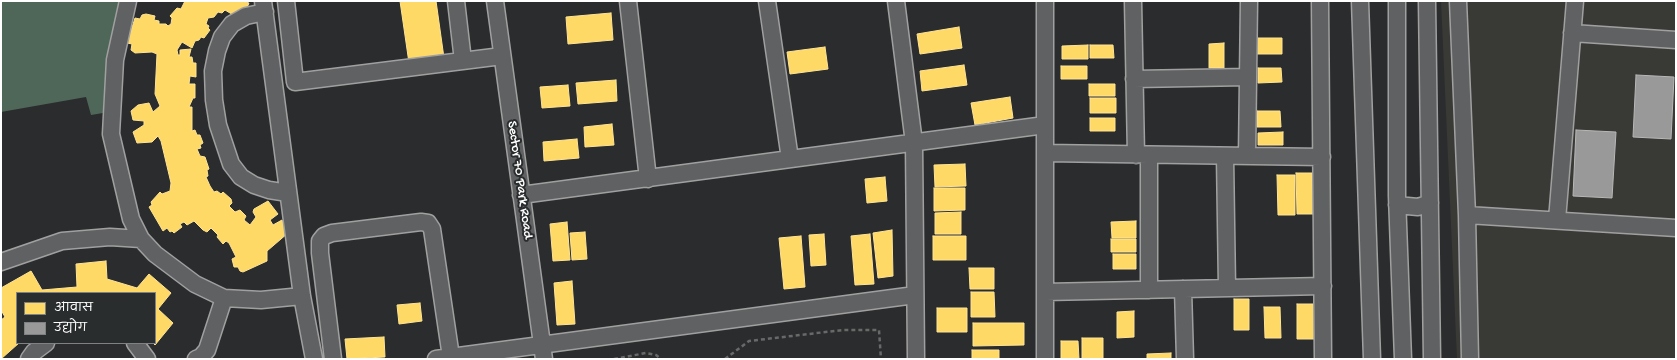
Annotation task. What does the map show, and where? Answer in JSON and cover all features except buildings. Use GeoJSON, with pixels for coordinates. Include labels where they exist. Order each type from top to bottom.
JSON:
{"type":"FeatureCollection","features":[{"type":"Feature","properties":{"kind":"street"},"geometry":{"type":"LineString","coordinates":[[128,1],[115,60],[111,134],[131,219],[141,239],[155,254],[195,284],[224,298],[261,300],[302,296]]}},
{"type":"Feature","properties":{"kind":"street"},"geometry":{"type":"LineString","coordinates":[[286,1],[295,82],[502,56]]}},
{"type":"Feature","properties":{"kind":"street"},"geometry":{"type":"LineString","coordinates":[[456,1],[463,61]]}},
{"type":"Feature","properties":{"kind":"street","name":"Sector 70 Park Road"},"geometry":{"type":"LineString","coordinates":[[495,1],[521,196],[544,352]]}},
{"type":"Feature","properties":{"kind":"street"},"geometry":{"type":"LineString","coordinates":[[628,1],[648,179]]}},
{"type":"Feature","properties":{"kind":"street"},"geometry":{"type":"LineString","coordinates":[[767,1],[790,160]]}},
{"type":"Feature","properties":{"kind":"street"},"geometry":{"type":"LineString","coordinates":[[896,1],[914,143],[916,359]]}},
{"type":"Feature","properties":{"kind":"street"},"geometry":{"type":"LineString","coordinates":[[1045,1],[1045,359]]}},
{"type":"Feature","properties":{"kind":"street"},"geometry":{"type":"LineString","coordinates":[[1133,1],[1134,79],[1142,155],[1149,290]]}},
{"type":"Feature","properties":{"kind":"street"},"geometry":{"type":"LineString","coordinates":[[1247,156],[1249,1]]}},
{"type":"Feature","properties":{"kind":"street"},"geometry":{"type":"LineString","coordinates":[[1320,1],[1324,359]]}},
{"type":"Feature","properties":{"kind":"street"},"geometry":{"type":"LineString","coordinates":[[1360,1],[1372,359]]}},
{"type":"Feature","properties":{"kind":"street"},"geometry":{"type":"LineString","coordinates":[[1397,1],[1397,205],[1403,359]]}},
{"type":"Feature","properties":{"kind":"street"},"geometry":{"type":"LineString","coordinates":[[1426,1],[1432,359]]}},
{"type":"Feature","properties":{"kind":"street"},"geometry":{"type":"LineString","coordinates":[[1458,1],[1467,215],[1470,359]]}},
{"type":"Feature","properties":{"kind":"street"},"geometry":{"type":"LineString","coordinates":[[1557,220],[1574,1]]}},
{"type":"Feature","properties":{"kind":"street"},"geometry":{"type":"LineString","coordinates":[[288,193],[262,188],[241,177],[231,164],[218,125],[214,100],[213,71],[217,51],[222,37],[232,24],[264,7],[302,296],[314,359]]}},
{"type":"Feature","properties":{"kind":"street"},"geometry":{"type":"LineString","coordinates":[[1572,33],[1676,40]]}},
{"type":"Feature","properties":{"kind":"street"},"geometry":{"type":"LineString","coordinates":[[1134,79],[1248,77]]}},
{"type":"Feature","properties":{"kind":"street"},"geometry":{"type":"LineString","coordinates":[[521,196],[1045,125]]}},
{"type":"Feature","properties":{"kind":"street"},"geometry":{"type":"LineString","coordinates":[[1045,153],[1322,157]]}},
{"type":"Feature","properties":{"kind":"street"},"geometry":{"type":"LineString","coordinates":[[1225,156],[1226,288]]}},
{"type":"Feature","properties":{"kind":"street"},"geometry":{"type":"LineString","coordinates":[[1397,205],[1409,208],[1430,203]]}},
{"type":"Feature","properties":{"kind":"street"},"geometry":{"type":"LineString","coordinates":[[1467,215],[1676,228]]}},
{"type":"Feature","properties":{"kind":"street"},"geometry":{"type":"LineString","coordinates":[[333,359],[320,253],[320,241],[324,236],[332,233],[421,222],[428,223],[432,229],[443,358],[544,352],[581,338],[915,295]]}},
{"type":"Feature","properties":{"kind":"street"},"geometry":{"type":"LineString","coordinates":[[1,262],[62,241],[110,237],[141,239]]}},
{"type":"Feature","properties":{"kind":"street"},"geometry":{"type":"LineString","coordinates":[[1045,292],[1323,286]]}},
{"type":"Feature","properties":{"kind":"street"},"geometry":{"type":"LineString","coordinates":[[1183,289],[1184,359]]}},
{"type":"Feature","properties":{"kind":"street"},"geometry":{"type":"LineString","coordinates":[[196,359],[201,357],[207,350],[224,298]]}},
{"type":"Feature","properties":{"kind":"street"},"geometry":{"type":"LineString","coordinates":[[30,359],[34,352],[45,344]]}},
{"type":"Feature","properties":{"kind":"street"},"geometry":{"type":"LineString","coordinates":[[136,344],[147,359]]}},
{"type":"Feature","properties":{"kind":"path"},"geometry":{"type":"LineString","coordinates":[[724,359],[749,341],[850,330],[879,330],[881,359]]}},
{"type":"Feature","properties":{"kind":"path"},"geometry":{"type":"LineString","coordinates":[[614,359],[646,353],[656,355],[661,359]]}},
{"type":"Feature","properties":{"kind":"shaded area"},"geometry":{"type":"Polygon","coordinates":[[[1441,1],[1676,1],[1676,359],[1457,359],[1441,1]]]}},
{"type":"Feature","properties":{"kind":"green space"},"geometry":{"type":"Polygon","coordinates":[[[1,1],[119,1],[107,65],[103,113],[91,115],[86,97],[1,112],[1,1]]]}}]}
